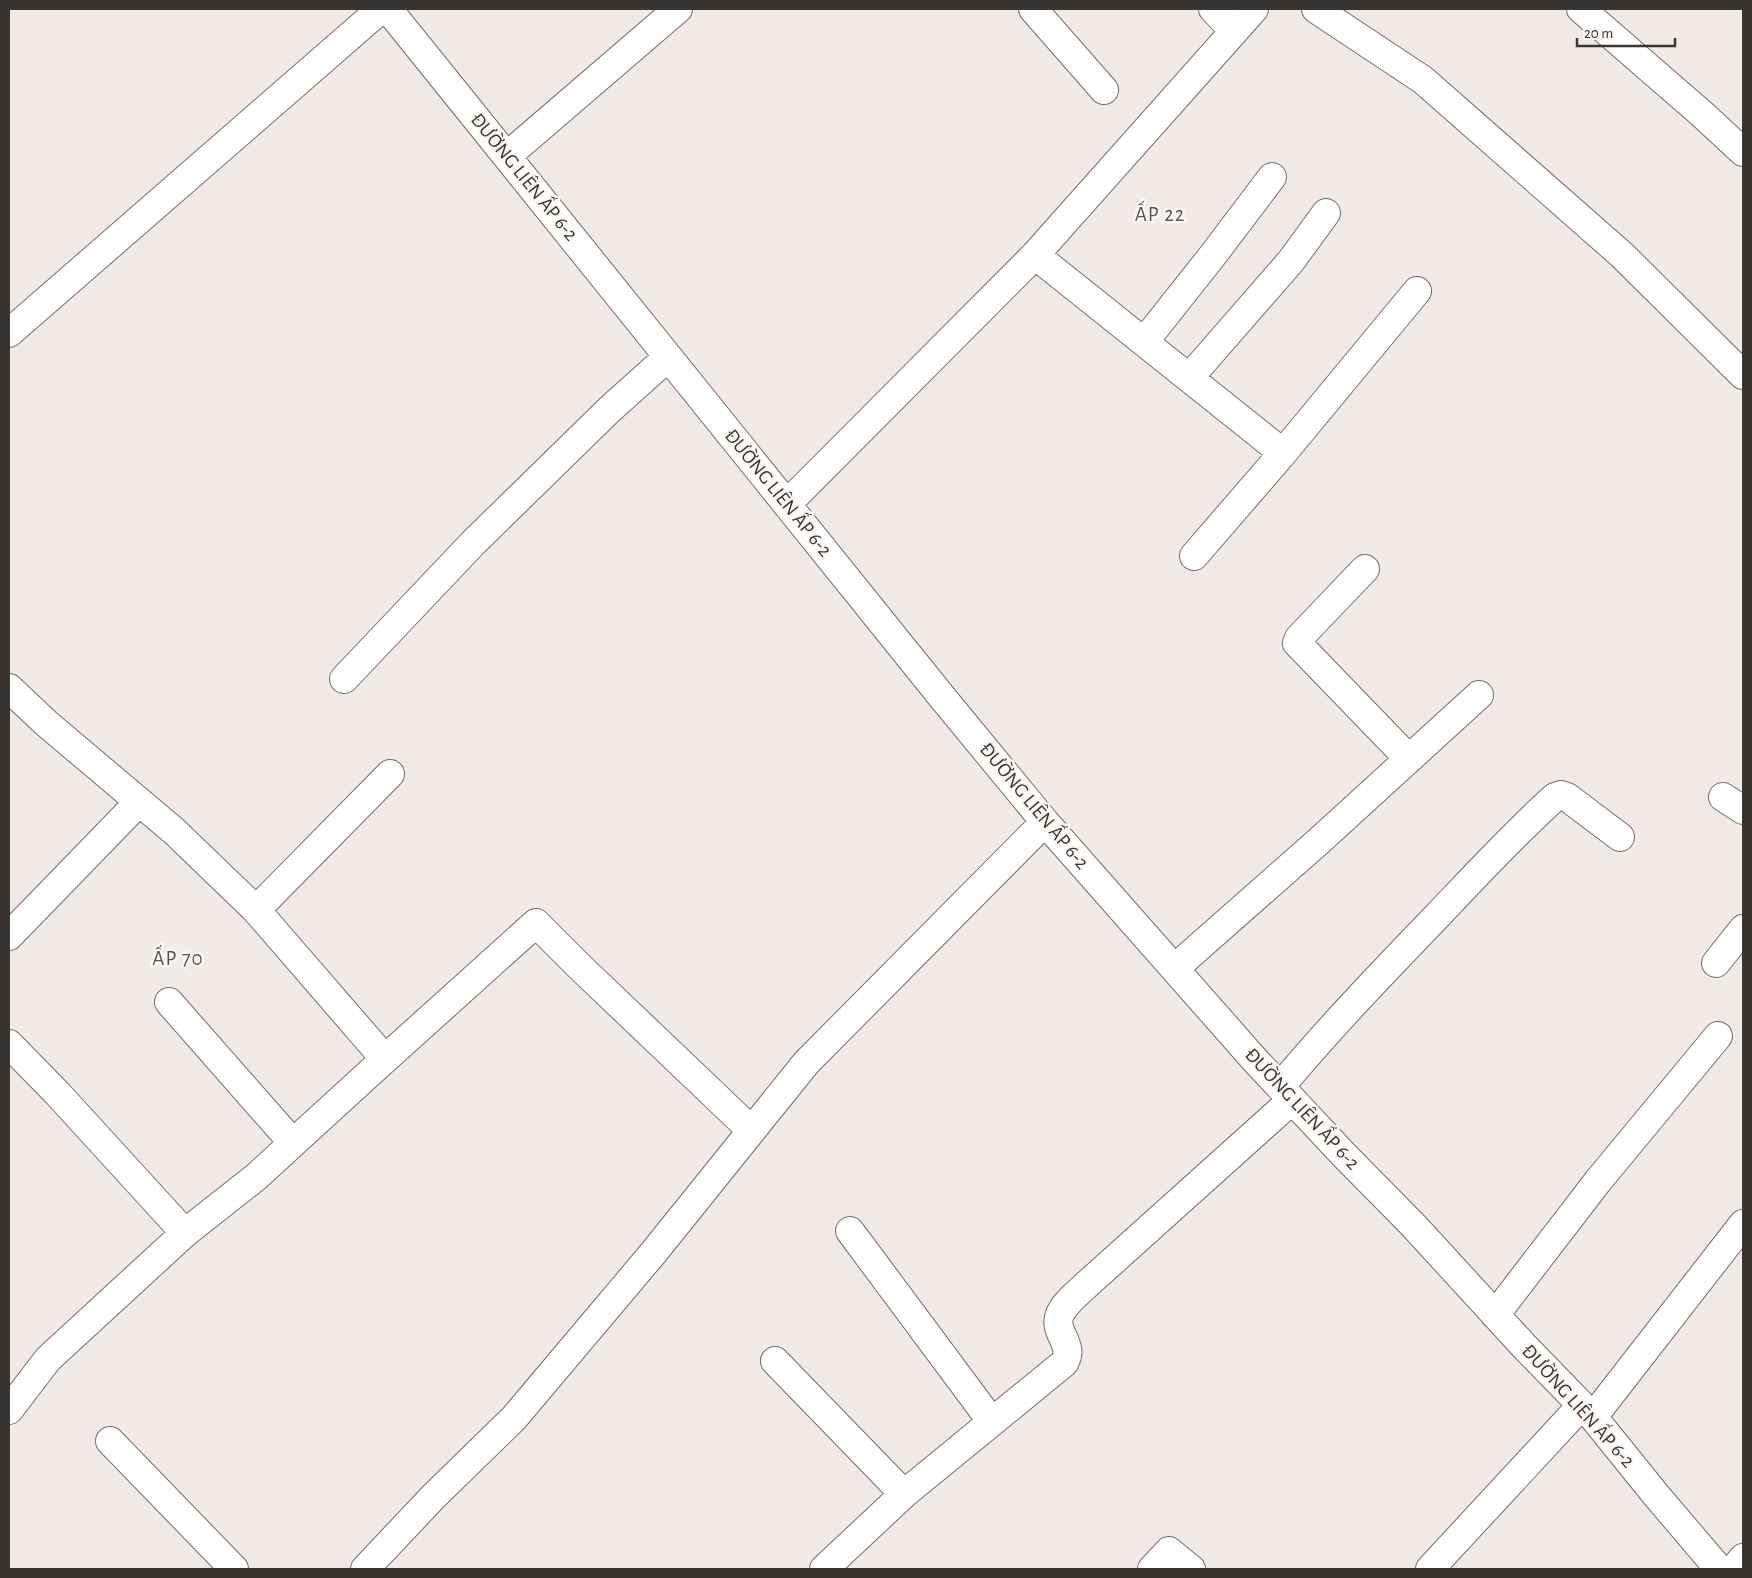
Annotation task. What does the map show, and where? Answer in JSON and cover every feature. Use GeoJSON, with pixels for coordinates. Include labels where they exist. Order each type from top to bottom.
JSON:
{"type":"FeatureCollection","features":[{"type":"Feature","properties":{"kind":"street"},"geometry":{"type":"LineString","coordinates":[[9,333],[381,9]]}},
{"type":"Feature","properties":{"kind":"street","name":"ĐƯỜNG LIÊN ẤP 6-2"},"geometry":{"type":"LineString","coordinates":[[388,9],[948,704],[1046,822],[1286,1093],[1414,1226],[1495,1315],[1587,1411],[1719,1569]]}},
{"type":"Feature","properties":{"kind":"street"},"geometry":{"type":"LineString","coordinates":[[507,156],[678,9]]}},
{"type":"Feature","properties":{"kind":"street"},"geometry":{"type":"LineString","coordinates":[[1033,9],[1104,90]]}},
{"type":"Feature","properties":{"kind":"street"},"geometry":{"type":"LineString","coordinates":[[1213,9],[1234,32]]}},
{"type":"Feature","properties":{"kind":"street"},"geometry":{"type":"LineString","coordinates":[[787,504],[1035,255],[1254,9]]}},
{"type":"Feature","properties":{"kind":"street"},"geometry":{"type":"LineString","coordinates":[[1316,9],[1423,80],[1622,255],[1743,374]]}},
{"type":"Feature","properties":{"kind":"street"},"geometry":{"type":"LineString","coordinates":[[1581,9],[1743,152]]}},
{"type":"Feature","properties":{"kind":"street"},"geometry":{"type":"LineString","coordinates":[[1144,342],[1214,255],[1272,177]]}},
{"type":"Feature","properties":{"kind":"street"},"geometry":{"type":"LineString","coordinates":[[1188,378],[1291,261],[1326,213]]}},
{"type":"Feature","properties":{"kind":"street"},"geometry":{"type":"LineString","coordinates":[[1035,255],[1283,453]]}},
{"type":"Feature","properties":{"kind":"street"},"geometry":{"type":"LineString","coordinates":[[1194,556],[1283,453],[1417,291]]}},
{"type":"Feature","properties":{"kind":"street"},"geometry":{"type":"LineString","coordinates":[[344,679],[473,543],[610,409],[668,357]]}},
{"type":"Feature","properties":{"kind":"street"},"geometry":{"type":"LineString","coordinates":[[1365,569],[1299,638],[1297,643],[1409,759]]}},
{"type":"Feature","properties":{"kind":"street"},"geometry":{"type":"LineString","coordinates":[[9,688],[46,723],[174,831],[256,910],[385,1059]]}},
{"type":"Feature","properties":{"kind":"street"},"geometry":{"type":"LineString","coordinates":[[1175,968],[1326,835],[1480,695]]}},
{"type":"Feature","properties":{"kind":"street"},"geometry":{"type":"LineString","coordinates":[[256,910],[390,774]]}},
{"type":"Feature","properties":{"kind":"street"},"geometry":{"type":"LineString","coordinates":[[824,1569],[904,1494],[1064,1363],[1068,1357],[1068,1349],[1058,1324],[1060,1313],[1065,1307],[1286,1093],[1312,1048],[1485,866],[1555,797],[1567,796],[1620,837]]}},
{"type":"Feature","properties":{"kind":"street"},"geometry":{"type":"LineString","coordinates":[[9,936],[139,802]]}},
{"type":"Feature","properties":{"kind":"street"},"geometry":{"type":"LineString","coordinates":[[365,1569],[433,1497],[514,1418],[654,1252],[806,1063],[1046,822]]}},
{"type":"Feature","properties":{"kind":"street"},"geometry":{"type":"LineString","coordinates":[[9,1410],[48,1359],[185,1233],[256,1177],[536,923],[587,974],[752,1130]]}},
{"type":"Feature","properties":{"kind":"street"},"geometry":{"type":"LineString","coordinates":[[1716,963],[1743,929]]}},
{"type":"Feature","properties":{"kind":"street"},"geometry":{"type":"LineString","coordinates":[[169,1002],[293,1143]]}},
{"type":"Feature","properties":{"kind":"street"},"geometry":{"type":"LineString","coordinates":[[1495,1315],[1598,1181],[1718,1036]]}},
{"type":"Feature","properties":{"kind":"street"},"geometry":{"type":"LineString","coordinates":[[9,1044],[185,1233]]}},
{"type":"Feature","properties":{"kind":"street"},"geometry":{"type":"LineString","coordinates":[[1430,1569],[1587,1411],[1743,1224]]}},
{"type":"Feature","properties":{"kind":"street"},"geometry":{"type":"LineString","coordinates":[[850,1231],[992,1422]]}},
{"type":"Feature","properties":{"kind":"street"},"geometry":{"type":"LineString","coordinates":[[775,1360],[904,1494]]}},
{"type":"Feature","properties":{"kind":"street"},"geometry":{"type":"LineString","coordinates":[[110,1441],[234,1569]]}},
{"type":"Feature","properties":{"kind":"street"},"geometry":{"type":"LineString","coordinates":[[1152,1569],[1169,1550],[1191,1569]]}},
{"type":"Feature","properties":{"kind":"street"},"geometry":{"type":"LineString","coordinates":[[1734,1569],[1743,1558]]}},
{"type":"Feature","properties":{"kind":"district","name":"ẤP 22"},"geometry":{"type":"Point","coordinates":[1160,214]}},
{"type":"Feature","properties":{"kind":"district","name":"ẤP 70"},"geometry":{"type":"Point","coordinates":[178,958]}}]}
